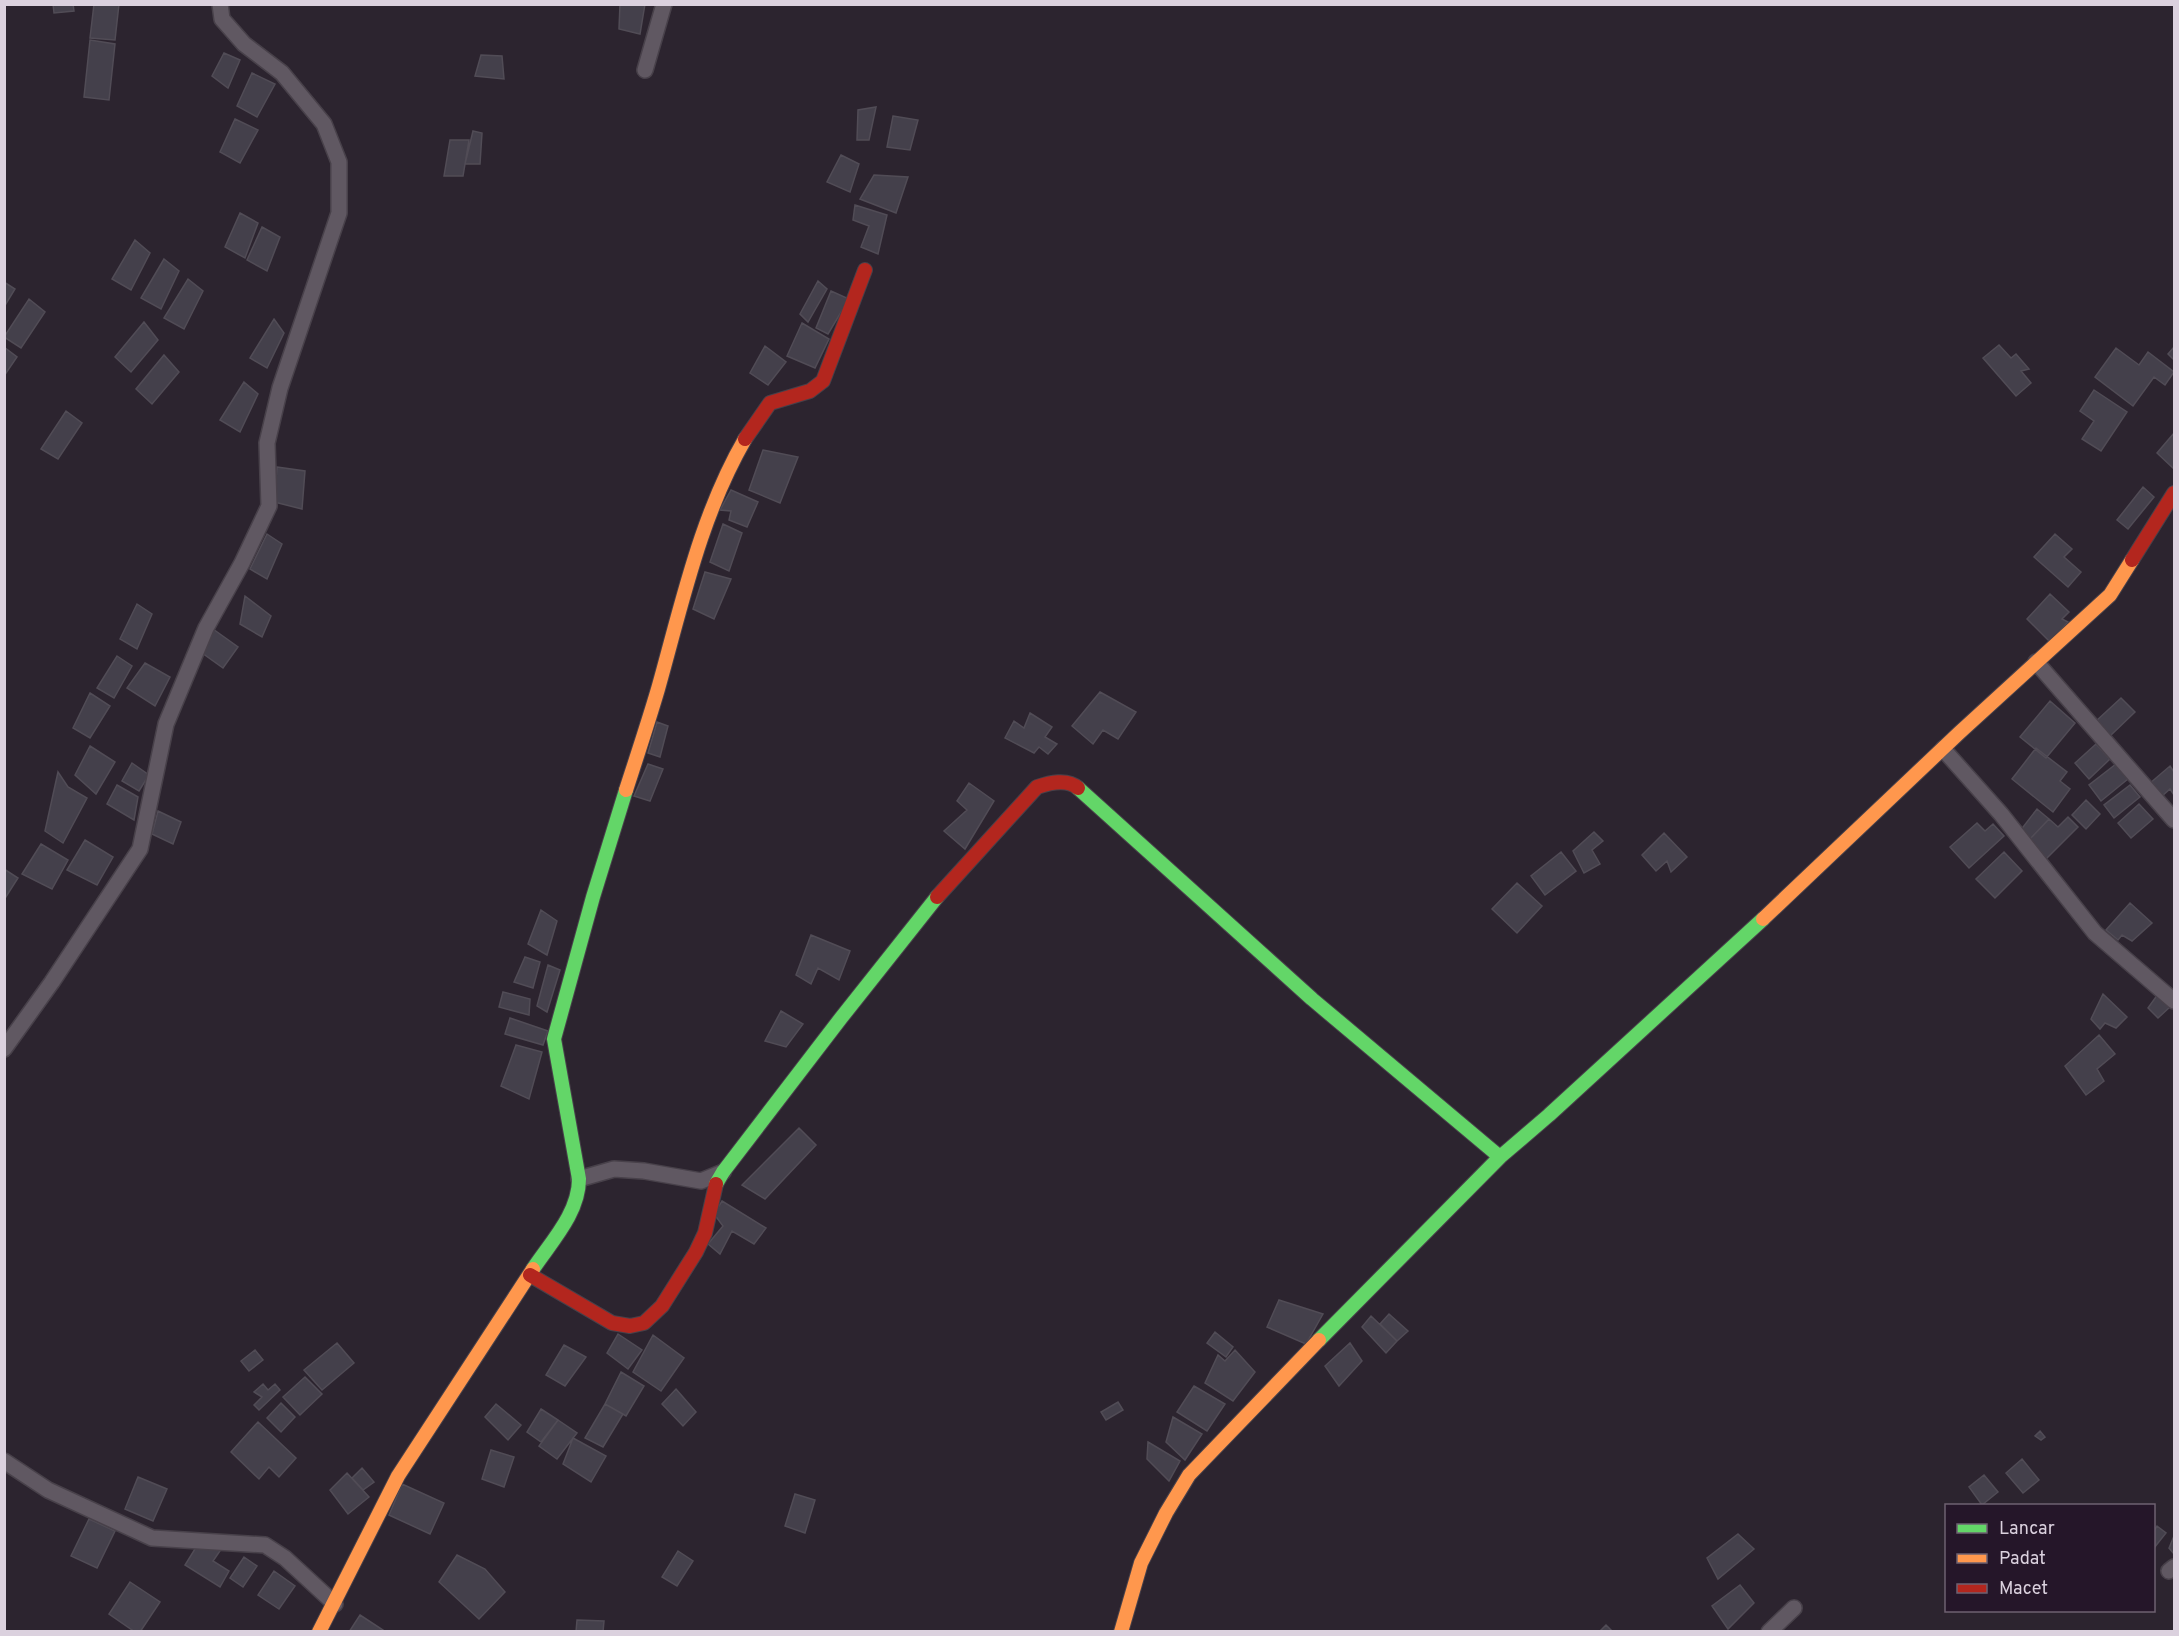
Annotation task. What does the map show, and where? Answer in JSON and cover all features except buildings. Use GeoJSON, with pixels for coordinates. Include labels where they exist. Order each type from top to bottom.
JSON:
{"type":"FeatureCollection","features":[{"type":"Feature","properties":{"kind":"street"},"geometry":{"type":"LineString","coordinates":[[4,1049],[141,849],[166,724],[206,628],[269,506],[267,443],[280,388],[339,213],[339,162],[324,124],[282,73],[244,44],[222,19],[220,4]]}},
{"type":"Feature","properties":{"kind":"street"},"geometry":{"type":"LineString","coordinates":[[645,70],[664,4]]}},
{"type":"Feature","properties":{"kind":"street"},"geometry":{"type":"LineString","coordinates":[[319,1632],[398,1476],[574,1207],[579,1193],[579,1179],[556,1055],[554,1039],[556,1025],[657,691],[691,568],[730,466],[765,408],[779,399],[815,390],[824,381],[865,270]]}},
{"type":"Feature","properties":{"kind":"street"},"geometry":{"type":"LineString","coordinates":[[1121,1632],[1141,1563],[1189,1474],[1500,1157],[1767,915],[2110,595],[2175,493]]}},
{"type":"Feature","properties":{"kind":"street"},"geometry":{"type":"LineString","coordinates":[[2037,662],[2175,820]]}},
{"type":"Feature","properties":{"kind":"street"},"geometry":{"type":"LineString","coordinates":[[1943,749],[2001,814],[2085,922],[2108,945],[2175,1001]]}},
{"type":"Feature","properties":{"kind":"street"},"geometry":{"type":"LineString","coordinates":[[530,1275],[612,1323],[623,1326],[648,1321],[661,1308],[699,1245],[705,1233],[712,1191],[723,1172],[933,903],[1037,787],[1049,782],[1074,784],[1312,999],[1500,1157]]}},
{"type":"Feature","properties":{"kind":"street"},"geometry":{"type":"LineString","coordinates":[[579,1179],[614,1169],[644,1171],[701,1181],[723,1172]]}},
{"type":"Feature","properties":{"kind":"street"},"geometry":{"type":"LineString","coordinates":[[4,1461],[48,1490],[153,1538],[265,1545],[285,1558],[334,1604]]}},
{"type":"Feature","properties":{"kind":"street"},"geometry":{"type":"LineString","coordinates":[[1768,1632],[1794,1608]]}},
{"type":"Feature","properties":{"kind":"traffic: fast"},"geometry":{"type":"LineString","coordinates":[[1078,788],[1312,999],[1500,1157]]}},
{"type":"Feature","properties":{"kind":"traffic: fast"},"geometry":{"type":"LineString","coordinates":[[533,1269],[563,1227],[578,1192],[579,1179],[554,1039],[593,897],[626,790]]}},
{"type":"Feature","properties":{"kind":"traffic: fast"},"geometry":{"type":"LineString","coordinates":[[716,1184],[841,1018],[937,897]]}},
{"type":"Feature","properties":{"kind":"traffic: fast"},"geometry":{"type":"LineString","coordinates":[[1319,1340],[1500,1157],[1763,919]]}},
{"type":"Feature","properties":{"kind":"traffic: slow"},"geometry":{"type":"LineString","coordinates":[[626,790],[704,530],[729,469],[745,439]]}},
{"type":"Feature","properties":{"kind":"traffic: slow"},"geometry":{"type":"LineString","coordinates":[[1763,919],[1959,733],[2110,595],[2132,560]]}},
{"type":"Feature","properties":{"kind":"traffic: slow"},"geometry":{"type":"LineString","coordinates":[[319,1632],[398,1476],[533,1269]]}},
{"type":"Feature","properties":{"kind":"traffic: slow"},"geometry":{"type":"LineString","coordinates":[[1121,1632],[1141,1563],[1166,1513],[1189,1475],[1319,1340]]}},
{"type":"Feature","properties":{"kind":"traffic: jam"},"geometry":{"type":"LineString","coordinates":[[745,439],[770,403],[810,391],[823,381],[865,270]]}},
{"type":"Feature","properties":{"kind":"traffic: jam"},"geometry":{"type":"LineString","coordinates":[[2132,560],[2174,493]]}},
{"type":"Feature","properties":{"kind":"traffic: jam"},"geometry":{"type":"LineString","coordinates":[[937,897],[1037,787],[1063,782],[1078,788]]}},
{"type":"Feature","properties":{"kind":"traffic: jam"},"geometry":{"type":"LineString","coordinates":[[530,1275],[612,1323],[630,1326],[644,1323],[662,1306],[696,1252],[705,1233],[716,1184]]}}]}
